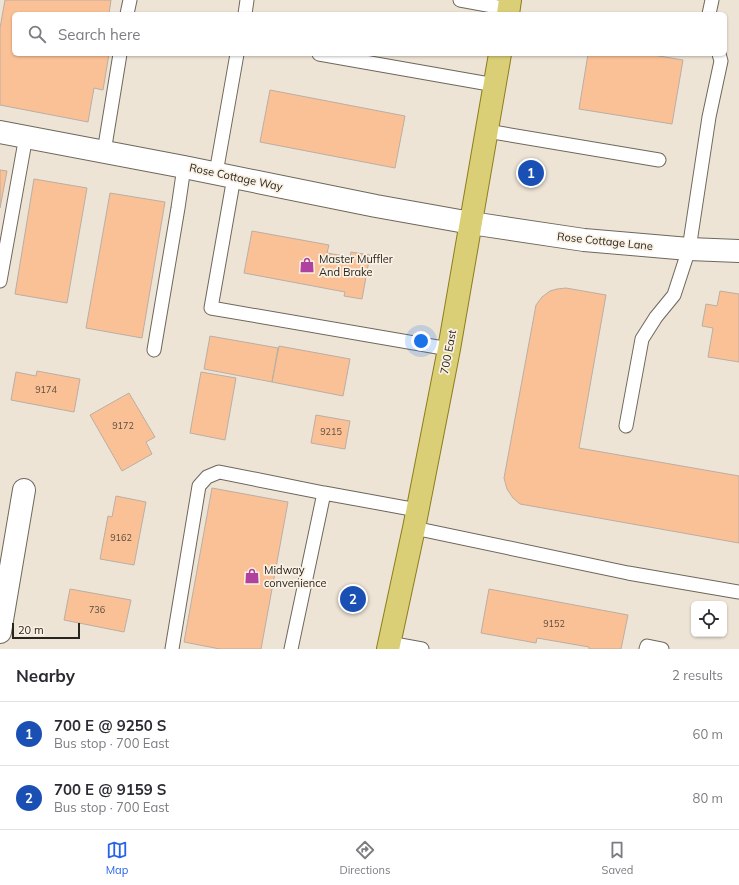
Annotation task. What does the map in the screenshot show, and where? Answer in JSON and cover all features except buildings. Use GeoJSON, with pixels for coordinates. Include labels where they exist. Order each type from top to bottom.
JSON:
{"type":"FeatureCollection","features":[{"type":"Feature","properties":{"kind":"main road","name":"700 East"},"geometry":{"type":"LineString","coordinates":[[388,646],[416,519],[449,348],[500,56]]}},
{"type":"Feature","properties":{"kind":"street","name":"Rose Cottage Way"},"geometry":{"type":"LineString","coordinates":[[0,132],[225,175],[376,206],[471,223]]}},
{"type":"Feature","properties":{"kind":"street","name":"Rose Cottage Lane"},"geometry":{"type":"LineString","coordinates":[[471,223],[584,240],[689,249],[739,251]]}},
{"type":"Feature","properties":{"kind":"street"},"geometry":{"type":"LineString","coordinates":[[0,632],[24,490]]}},
{"type":"Feature","properties":{"kind":"lane"},"geometry":{"type":"LineString","coordinates":[[127,12],[130,0]]}},
{"type":"Feature","properties":{"kind":"lane"},"geometry":{"type":"LineString","coordinates":[[244,12],[247,0]]}},
{"type":"Feature","properties":{"kind":"lane"},"geometry":{"type":"LineString","coordinates":[[460,0],[509,8]]}},
{"type":"Feature","properties":{"kind":"lane"},"geometry":{"type":"LineString","coordinates":[[710,12],[712,0]]}},
{"type":"Feature","properties":{"kind":"lane"},"geometry":{"type":"LineString","coordinates":[[104,152],[120,56]]}},
{"type":"Feature","properties":{"kind":"lane"},"geometry":{"type":"LineString","coordinates":[[237,56],[211,308],[449,348]]}},
{"type":"Feature","properties":{"kind":"lane"},"geometry":{"type":"LineString","coordinates":[[330,56],[495,86]]}},
{"type":"Feature","properties":{"kind":"lane"},"geometry":{"type":"LineString","coordinates":[[626,426],[642,339],[656,317],[674,295],[689,249],[709,117],[721,61],[720,56]]}},
{"type":"Feature","properties":{"kind":"lane"},"geometry":{"type":"LineString","coordinates":[[487,131],[659,160]]}},
{"type":"Feature","properties":{"kind":"lane"},"geometry":{"type":"LineString","coordinates":[[0,281],[26,136]]}},
{"type":"Feature","properties":{"kind":"lane"},"geometry":{"type":"LineString","coordinates":[[154,350],[184,167]]}},
{"type":"Feature","properties":{"kind":"lane"},"geometry":{"type":"LineString","coordinates":[[172,649],[199,486],[207,476],[219,472],[324,493],[416,519],[628,573],[739,592]]}},
{"type":"Feature","properties":{"kind":"lane"},"geometry":{"type":"LineString","coordinates":[[291,649],[324,493]]}},
{"type":"Feature","properties":{"kind":"lane"},"geometry":{"type":"LineString","coordinates":[[388,646],[422,649]]}},
{"type":"Feature","properties":{"kind":"lane"},"geometry":{"type":"LineString","coordinates":[[646,649],[647,646],[662,649]]}},
{"type":"Feature","properties":{"kind":"place","name":"700 E @ 9250 S"},"geometry":{"type":"Point","coordinates":[531,173]}},
{"type":"Feature","properties":{"kind":"place","name":"Master Muffler And Brake"},"geometry":{"type":"Point","coordinates":[307,265]}},
{"type":"Feature","properties":{"kind":"place","name":"Midway convenience"},"geometry":{"type":"Point","coordinates":[252,576]}},
{"type":"Feature","properties":{"kind":"place","name":"700 E @ 9159 S"},"geometry":{"type":"Point","coordinates":[353,599]}}]}
